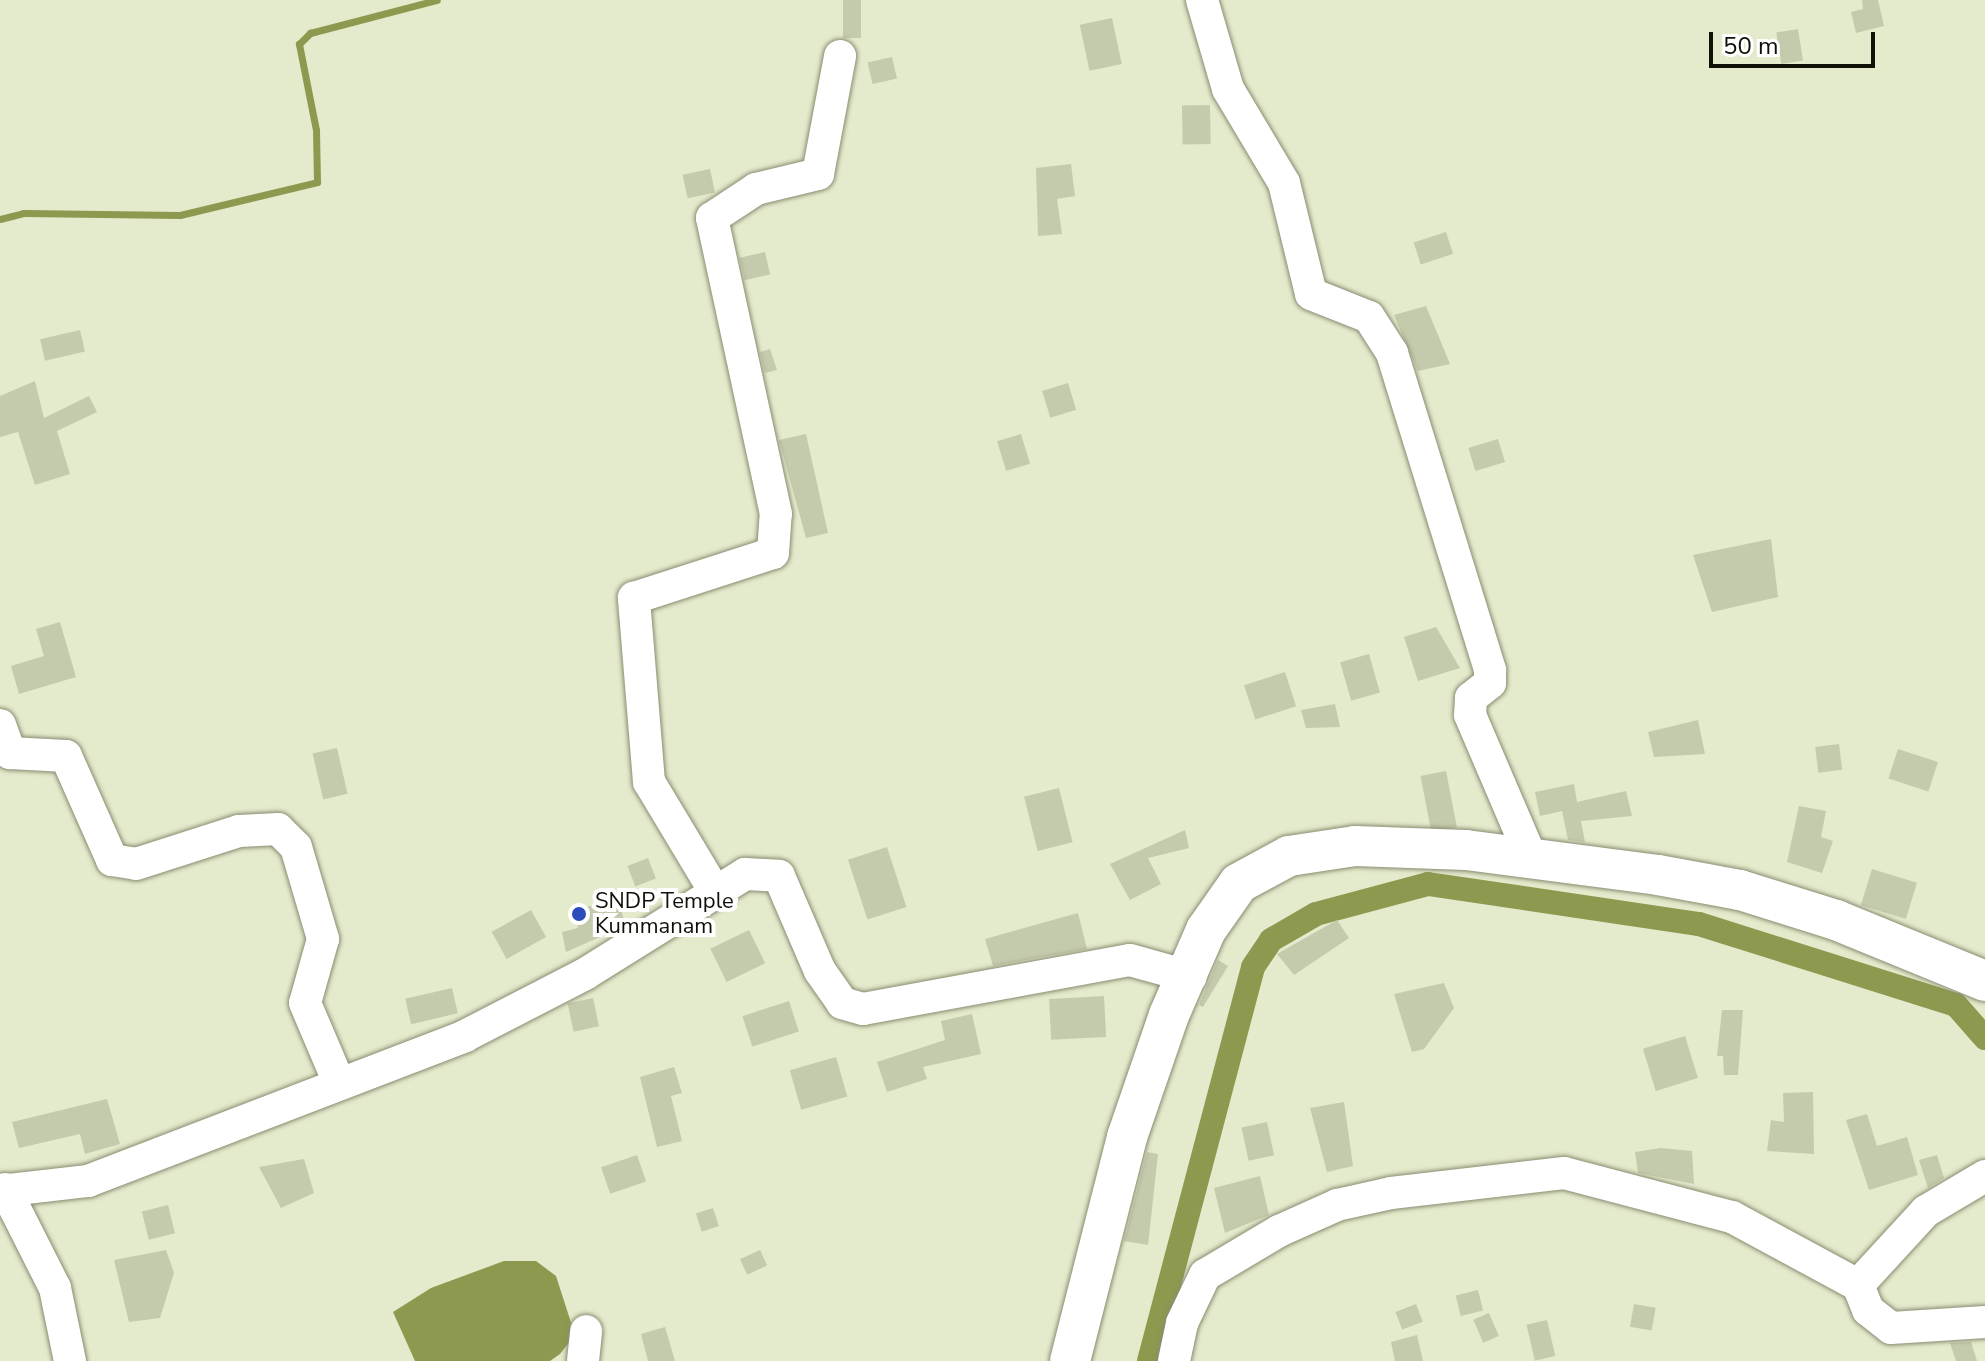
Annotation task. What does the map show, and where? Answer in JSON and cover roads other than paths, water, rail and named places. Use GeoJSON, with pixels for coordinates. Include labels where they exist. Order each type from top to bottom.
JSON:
{"type":"FeatureCollection","features":[{"type":"Feature","properties":{"kind":"main road"},"geometry":{"type":"LineString","coordinates":[[1070,1361],[1127,1137],[1169,1015],[1191,977],[1206,930],[1239,883],[1289,856],[1355,846],[1531,857],[1740,890],[1985,981]]}},
{"type":"Feature","properties":{"kind":"street"},"geometry":{"type":"LineString","coordinates":[[1202,0],[1228,89],[1284,183],[1311,294],[1369,317],[1392,353],[1490,670],[1490,683],[1471,698],[1470,715],[1531,857]]}},
{"type":"Feature","properties":{"kind":"street"},"geometry":{"type":"LineString","coordinates":[[714,890],[649,782],[634,598],[773,553],[776,514],[712,218],[756,189],[818,174],[840,56]]}},
{"type":"Feature","properties":{"kind":"street"},"geometry":{"type":"LineString","coordinates":[[3,748],[66,756],[112,860],[136,864],[239,831],[278,829],[296,847],[323,939],[305,1003],[339,1083]]}},
{"type":"Feature","properties":{"kind":"street"},"geometry":{"type":"LineString","coordinates":[[70,1361],[55,1288],[3,1190],[88,1181],[503,1017],[745,874],[779,876],[820,971],[842,1003],[863,1009],[1130,960],[1191,977]]}},
{"type":"Feature","properties":{"kind":"street"},"geometry":{"type":"LineString","coordinates":[[1174,1361],[1182,1323],[1205,1275],[1279,1231],[1337,1205],[1391,1193],[1564,1173],[1732,1217],[1858,1285],[1868,1310],[1891,1328],[1985,1322]]}},
{"type":"Feature","properties":{"kind":"street"},"geometry":{"type":"LineString","coordinates":[[1858,1285],[1926,1211],[1985,1176]]}},
{"type":"Feature","properties":{"kind":"waterway"},"geometry":{"type":"LineString","coordinates":[[0,219],[24,213],[180,215],[317,182],[316,130],[299,44],[310,33],[437,0]]}},
{"type":"Feature","properties":{"kind":"waterway"},"geometry":{"type":"LineString","coordinates":[[1149,1361],[1253,967],[1271,940],[1316,914],[1428,884],[1699,924],[1956,1005],[1985,1038]]}},
{"type":"Feature","properties":{"kind":"place","name":"SNDP Temple Kummanam"},"geometry":{"type":"Point","coordinates":[579,914]}}]}
